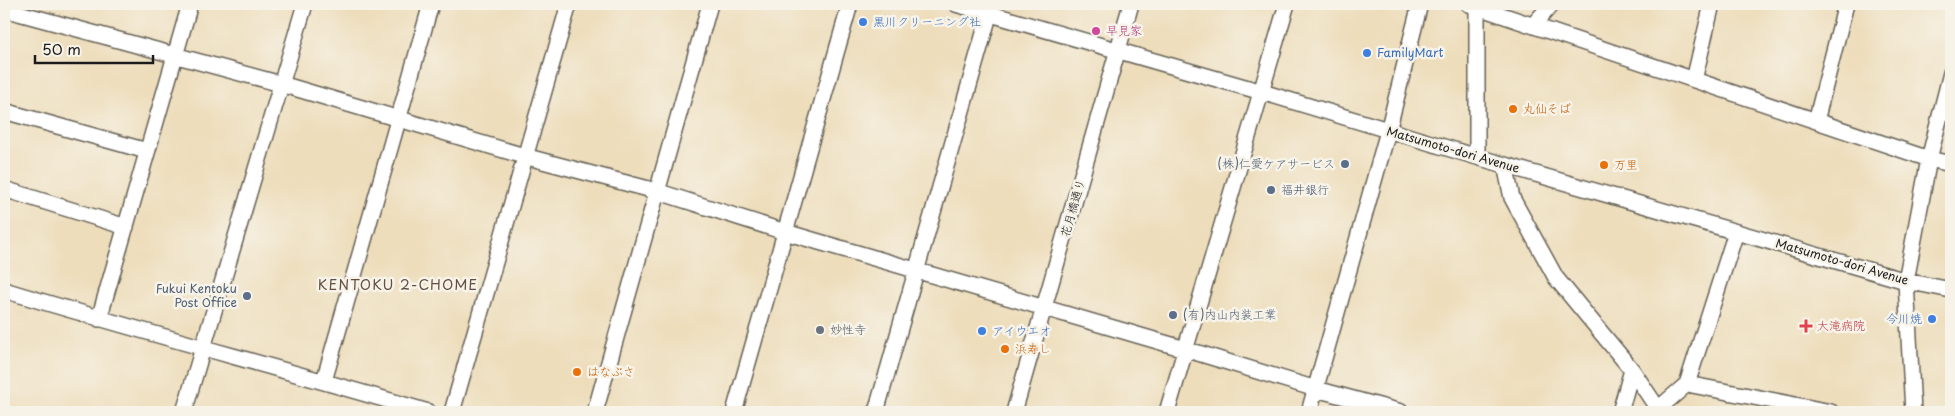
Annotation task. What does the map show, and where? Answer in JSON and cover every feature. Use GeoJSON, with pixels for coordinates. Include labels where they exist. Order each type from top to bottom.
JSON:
{"type":"FeatureCollection","features":[{"type":"Feature","properties":{"kind":"street"},"geometry":{"type":"LineString","coordinates":[[99,319],[190,4]]}},
{"type":"Feature","properties":{"kind":"street"},"geometry":{"type":"LineString","coordinates":[[184,412],[305,4]]}},
{"type":"Feature","properties":{"kind":"street"},"geometry":{"type":"LineString","coordinates":[[324,381],[431,4]]}},
{"type":"Feature","properties":{"kind":"street"},"geometry":{"type":"LineString","coordinates":[[452,412],[568,4]]}},
{"type":"Feature","properties":{"kind":"street"},"geometry":{"type":"LineString","coordinates":[[595,412],[710,4]]}},
{"type":"Feature","properties":{"kind":"street"},"geometry":{"type":"LineString","coordinates":[[734,412],[850,4]]}},
{"type":"Feature","properties":{"kind":"street","name":"Matsumoto-dori Avenue"},"geometry":{"type":"LineString","coordinates":[[956,4],[991,9],[1117,51],[1262,92],[1478,158],[1906,281],[1951,290]]}},
{"type":"Feature","properties":{"kind":"street","name":"花月橋通り"},"geometry":{"type":"LineString","coordinates":[[1014,412],[1131,4]]}},
{"type":"Feature","properties":{"kind":"street"},"geometry":{"type":"LineString","coordinates":[[1167,412],[1287,4]]}},
{"type":"Feature","properties":{"kind":"street"},"geometry":{"type":"LineString","coordinates":[[1309,412],[1388,131],[1420,4]]}},
{"type":"Feature","properties":{"kind":"street"},"geometry":{"type":"LineString","coordinates":[[1478,158],[1474,4],[1929,159],[1951,164]]}},
{"type":"Feature","properties":{"kind":"street"},"geometry":{"type":"LineString","coordinates":[[1533,25],[1552,4]]}},
{"type":"Feature","properties":{"kind":"street"},"geometry":{"type":"LineString","coordinates":[[1694,80],[1712,4]]}},
{"type":"Feature","properties":{"kind":"street"},"geometry":{"type":"LineString","coordinates":[[1816,121],[1846,4]]}},
{"type":"Feature","properties":{"kind":"street"},"geometry":{"type":"LineString","coordinates":[[4,9],[281,84],[524,156],[656,192],[1316,389],[1401,412]]}},
{"type":"Feature","properties":{"kind":"street"},"geometry":{"type":"LineString","coordinates":[[876,412],[991,9]]}},
{"type":"Feature","properties":{"kind":"street"},"geometry":{"type":"LineString","coordinates":[[1913,412],[1906,281],[1929,159],[1951,73]]}},
{"type":"Feature","properties":{"kind":"street"},"geometry":{"type":"LineString","coordinates":[[4,111],[147,151]]}},
{"type":"Feature","properties":{"kind":"street"},"geometry":{"type":"LineString","coordinates":[[1505,165],[1512,198],[1556,278],[1632,370],[1659,410],[1687,384],[1736,232]]}},
{"type":"Feature","properties":{"kind":"street"},"geometry":{"type":"LineString","coordinates":[[4,189],[126,226]]}},
{"type":"Feature","properties":{"kind":"street"},"geometry":{"type":"LineString","coordinates":[[4,290],[202,349],[324,381],[428,412]]}},
{"type":"Feature","properties":{"kind":"street"},"geometry":{"type":"LineString","coordinates":[[1620,412],[1632,370]]}},
{"type":"Feature","properties":{"kind":"street"},"geometry":{"type":"LineString","coordinates":[[1687,384],[1831,412]]}},
{"type":"Feature","properties":{"kind":"place","name":"黒川クリーニング社"},"geometry":{"type":"Point","coordinates":[863,22]}},
{"type":"Feature","properties":{"kind":"place","name":"早見家"},"geometry":{"type":"Point","coordinates":[1096,31]}},
{"type":"Feature","properties":{"kind":"place","name":"FamilyMart"},"geometry":{"type":"Point","coordinates":[1367,53]}},
{"type":"Feature","properties":{"kind":"place","name":"丸仙そば"},"geometry":{"type":"Point","coordinates":[1513,109]}},
{"type":"Feature","properties":{"kind":"place","name":"(株)仁愛ケアサービス"},"geometry":{"type":"Point","coordinates":[1345,164]}},
{"type":"Feature","properties":{"kind":"place","name":"万里"},"geometry":{"type":"Point","coordinates":[1604,165]}},
{"type":"Feature","properties":{"kind":"place","name":"福井銀行"},"geometry":{"type":"Point","coordinates":[1271,190]}},
{"type":"Feature","properties":{"kind":"place","name":"Fukui Kentoku Post Office"},"geometry":{"type":"Point","coordinates":[247,296]}},
{"type":"Feature","properties":{"kind":"place","name":"(有)内山内装工業"},"geometry":{"type":"Point","coordinates":[1173,315]}},
{"type":"Feature","properties":{"kind":"place","name":"今川焼"},"geometry":{"type":"Point","coordinates":[1932,319]}},
{"type":"Feature","properties":{"kind":"place","name":"大滝病院"},"geometry":{"type":"Point","coordinates":[1806,326]}},
{"type":"Feature","properties":{"kind":"place","name":"妙性寺"},"geometry":{"type":"Point","coordinates":[820,330]}},
{"type":"Feature","properties":{"kind":"place","name":"アイウエオ"},"geometry":{"type":"Point","coordinates":[982,331]}},
{"type":"Feature","properties":{"kind":"place","name":"浜寿し"},"geometry":{"type":"Point","coordinates":[1005,349]}},
{"type":"Feature","properties":{"kind":"place","name":"はなぶさ"},"geometry":{"type":"Point","coordinates":[577,372]}},
{"type":"Feature","properties":{"kind":"district","name":"KENTOKU 2-CHOME"},"geometry":{"type":"Point","coordinates":[398,285]}}]}
